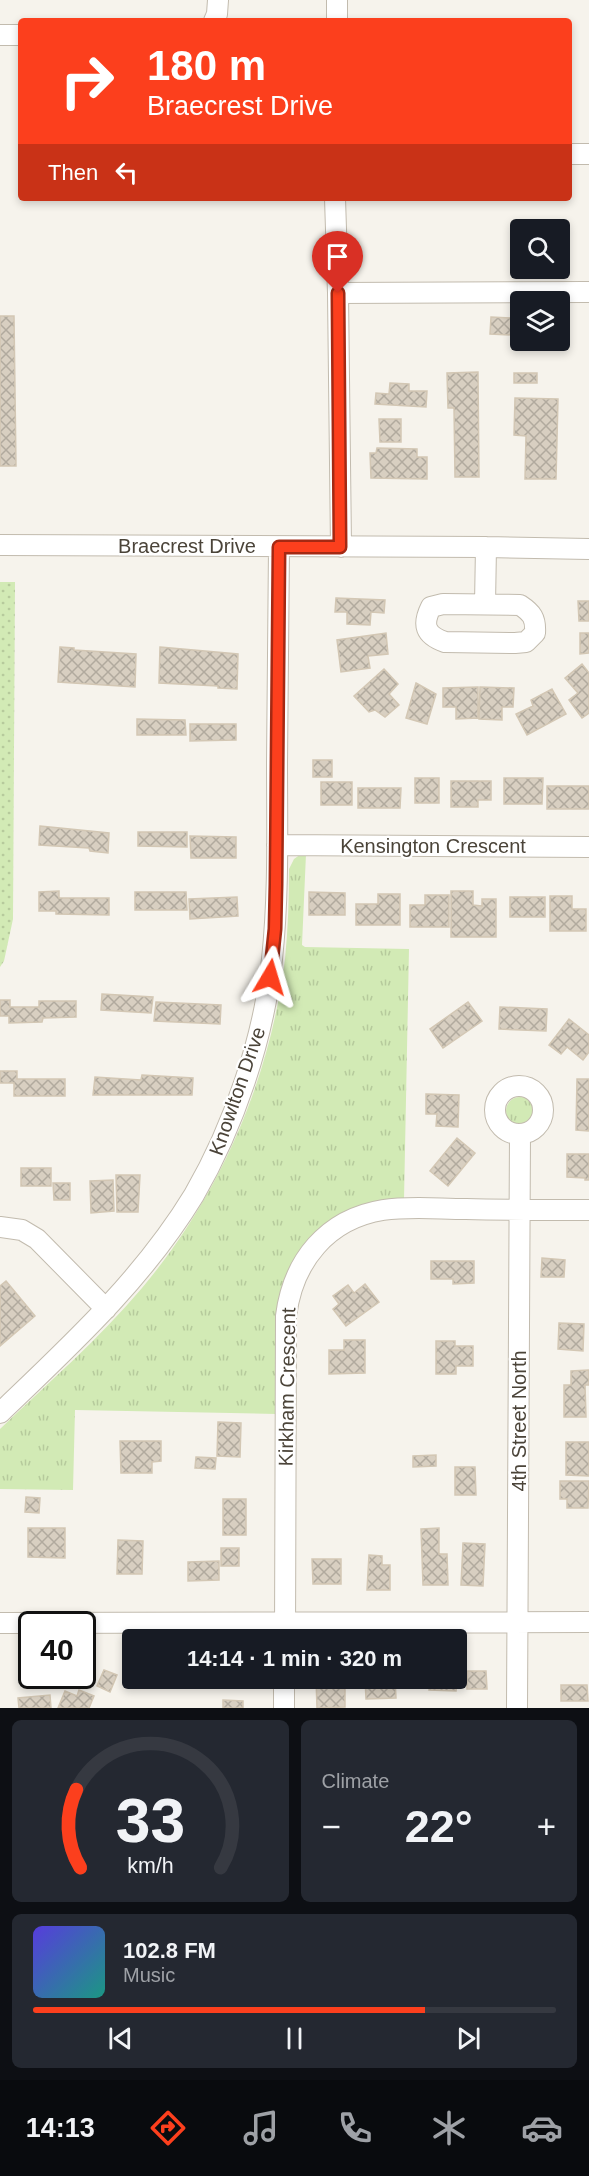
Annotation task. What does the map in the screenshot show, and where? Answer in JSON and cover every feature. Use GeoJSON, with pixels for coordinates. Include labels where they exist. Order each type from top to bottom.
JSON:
{"type":"FeatureCollection","features":[{"type":"Feature","properties":{"kind":"street"},"geometry":{"type":"LineString","coordinates":[[216,18],[218,0]]}},
{"type":"Feature","properties":{"kind":"street"},"geometry":{"type":"LineString","coordinates":[[337,0],[337,18]]}},
{"type":"Feature","properties":{"kind":"street"},"geometry":{"type":"LineString","coordinates":[[0,35],[18,35]]}},
{"type":"Feature","properties":{"kind":"street"},"geometry":{"type":"LineString","coordinates":[[572,154],[589,154]]}},
{"type":"Feature","properties":{"kind":"street"},"geometry":{"type":"LineString","coordinates":[[335,201],[340,547]]}},
{"type":"Feature","properties":{"kind":"street"},"geometry":{"type":"LineString","coordinates":[[338,293],[589,292]]}},
{"type":"Feature","properties":{"kind":"street","name":"Braecrest Drive"},"geometry":{"type":"LineString","coordinates":[[0,545],[589,549]]}},
{"type":"Feature","properties":{"kind":"street","name":"Knowlton Drive"},"geometry":{"type":"LineString","coordinates":[[0,1413],[106,1309],[153,1255],[193,1196],[213,1160],[232,1116],[252,1057],[267,994],[275,929],[279,547]]}},
{"type":"Feature","properties":{"kind":"street"},"geometry":{"type":"LineString","coordinates":[[485,604],[486,547]]}},
{"type":"Feature","properties":{"kind":"street"},"geometry":{"type":"LineString","coordinates":[[443,604],[485,604],[520,605],[531,612],[536,621],[535,633],[526,642],[445,642],[434,639],[426,629],[426,617],[431,607],[443,604]]}},
{"type":"Feature","properties":{"kind":"street","name":"Kensington Crescent"},"geometry":{"type":"LineString","coordinates":[[277,845],[589,847]]}},
{"type":"Feature","properties":{"kind":"street","name":"4th Street North"},"geometry":{"type":"LineString","coordinates":[[517,1708],[520,1134]]}},
{"type":"Feature","properties":{"kind":"street","name":"Kirkham Crescent"},"geometry":{"type":"LineString","coordinates":[[285,1629],[286,1316],[295,1276],[309,1254],[345,1222],[384,1210],[589,1210]]}},
{"type":"Feature","properties":{"kind":"street"},"geometry":{"type":"LineString","coordinates":[[0,1227],[22,1230],[37,1239],[106,1309]]}},
{"type":"Feature","properties":{"kind":"street"},"geometry":{"type":"LineString","coordinates":[[343,1629],[589,1622]]}},
{"type":"Feature","properties":{"kind":"street"},"geometry":{"type":"LineString","coordinates":[[0,1623],[214,1629]]}},
{"type":"Feature","properties":{"kind":"street"},"geometry":{"type":"LineString","coordinates":[[284,1689],[284,1708]]}},
{"type":"Feature","properties":{"kind":"green space"},"geometry":{"type":"Polygon","coordinates":[[[0,582],[15,582],[13,919],[4,961],[0,967],[0,582]]]}},
{"type":"Feature","properties":{"kind":"green space"},"geometry":{"type":"Polygon","coordinates":[[[301,854],[306,854],[302,945],[305,947],[409,949],[404,1200],[385,1202],[290,1268],[277,1309],[276,1414],[75,1410],[73,1490],[0,1489],[0,1429],[126,1307],[170,1252],[218,1175],[254,1092],[267,1048],[278,1004],[285,959],[289,869],[294,859],[301,854]]]}},
{"type":"Feature","properties":{"kind":"green space"},"geometry":{"type":"Polygon","coordinates":[[[520,1097],[530,1101],[534,1111],[530,1121],[520,1125],[510,1121],[506,1111],[510,1101],[520,1097]]]}},
{"type":"Feature","properties":{"kind":"building"},"geometry":{"type":"Polygon","coordinates":[[[0,316],[14,316],[16,466],[0,466],[0,316]]]}},
{"type":"Feature","properties":{"kind":"building"},"geometry":{"type":"Polygon","coordinates":[[[491,317],[510,318],[510,335],[490,334],[491,317]]]}},
{"type":"Feature","properties":{"kind":"building"},"geometry":{"type":"Polygon","coordinates":[[[478,372],[479,477],[455,477],[454,408],[448,408],[447,373],[478,372]]]}},
{"type":"Feature","properties":{"kind":"building"},"geometry":{"type":"Polygon","coordinates":[[[514,373],[537,373],[537,383],[514,383],[514,373]]]}},
{"type":"Feature","properties":{"kind":"building"},"geometry":{"type":"Polygon","coordinates":[[[390,383],[409,384],[409,391],[427,391],[426,407],[375,404],[376,393],[389,394],[390,383]]]}},
{"type":"Feature","properties":{"kind":"building"},"geometry":{"type":"Polygon","coordinates":[[[515,398],[558,399],[556,479],[525,479],[526,436],[514,435],[515,398]]]}},
{"type":"Feature","properties":{"kind":"building"},"geometry":{"type":"Polygon","coordinates":[[[379,419],[401,419],[401,442],[380,442],[379,419]]]}},
{"type":"Feature","properties":{"kind":"building"},"geometry":{"type":"Polygon","coordinates":[[[377,448],[417,449],[417,457],[427,457],[427,479],[371,478],[370,453],[376,453],[377,448]]]}},
{"type":"Feature","properties":{"kind":"building"},"geometry":{"type":"Polygon","coordinates":[[[336,598],[385,600],[384,613],[371,612],[370,625],[347,624],[347,612],[335,612],[336,598]]]}},
{"type":"Feature","properties":{"kind":"building"},"geometry":{"type":"Polygon","coordinates":[[[578,601],[589,601],[589,621],[579,621],[578,601]]]}},
{"type":"Feature","properties":{"kind":"building"},"geometry":{"type":"Polygon","coordinates":[[[386,633],[388,654],[368,656],[370,668],[341,672],[337,640],[386,633]]]}},
{"type":"Feature","properties":{"kind":"building"},"geometry":{"type":"Polygon","coordinates":[[[580,633],[589,633],[589,653],[580,654],[580,633]]]}},
{"type":"Feature","properties":{"kind":"building"},"geometry":{"type":"Polygon","coordinates":[[[60,647],[136,654],[135,687],[58,682],[60,647]]]}},
{"type":"Feature","properties":{"kind":"building"},"geometry":{"type":"Polygon","coordinates":[[[160,647],[238,654],[237,689],[159,683],[160,647]]]}},
{"type":"Feature","properties":{"kind":"building"},"geometry":{"type":"Polygon","coordinates":[[[582,664],[589,673],[589,713],[582,718],[569,700],[578,693],[565,678],[582,664]]]}},
{"type":"Feature","properties":{"kind":"building"},"geometry":{"type":"Polygon","coordinates":[[[384,669],[398,684],[389,694],[399,705],[385,717],[375,710],[369,712],[354,696],[384,669]]]}},
{"type":"Feature","properties":{"kind":"building"},"geometry":{"type":"Polygon","coordinates":[[[416,683],[436,694],[427,724],[406,718],[416,683]]]}},
{"type":"Feature","properties":{"kind":"building"},"geometry":{"type":"Polygon","coordinates":[[[478,687],[478,718],[456,719],[456,707],[443,707],[443,688],[478,687]]]}},
{"type":"Feature","properties":{"kind":"building"},"geometry":{"type":"Polygon","coordinates":[[[480,687],[514,688],[513,707],[502,707],[502,720],[479,719],[480,687]]]}},
{"type":"Feature","properties":{"kind":"building"},"geometry":{"type":"Polygon","coordinates":[[[552,689],[566,714],[527,735],[516,714],[533,706],[531,700],[552,689]]]}},
{"type":"Feature","properties":{"kind":"building"},"geometry":{"type":"Polygon","coordinates":[[[137,719],[185,720],[186,735],[137,735],[137,719]]]}},
{"type":"Feature","properties":{"kind":"building"},"geometry":{"type":"Polygon","coordinates":[[[190,724],[236,724],[236,740],[190,741],[190,724]]]}},
{"type":"Feature","properties":{"kind":"building"},"geometry":{"type":"Polygon","coordinates":[[[313,760],[332,760],[332,777],[313,777],[313,760]]]}},
{"type":"Feature","properties":{"kind":"building"},"geometry":{"type":"Polygon","coordinates":[[[415,778],[439,778],[439,803],[415,803],[415,778]]]}},
{"type":"Feature","properties":{"kind":"building"},"geometry":{"type":"Polygon","coordinates":[[[504,778],[543,778],[542,804],[504,804],[504,778]]]}},
{"type":"Feature","properties":{"kind":"building"},"geometry":{"type":"Polygon","coordinates":[[[451,781],[491,781],[491,800],[478,800],[478,807],[451,807],[451,781]]]}},
{"type":"Feature","properties":{"kind":"building"},"geometry":{"type":"Polygon","coordinates":[[[321,782],[352,782],[352,805],[321,805],[321,782]]]}},
{"type":"Feature","properties":{"kind":"building"},"geometry":{"type":"Polygon","coordinates":[[[547,786],[589,786],[589,809],[547,809],[547,786]]]}},
{"type":"Feature","properties":{"kind":"building"},"geometry":{"type":"Polygon","coordinates":[[[358,788],[401,788],[400,808],[358,808],[358,788]]]}},
{"type":"Feature","properties":{"kind":"building"},"geometry":{"type":"Polygon","coordinates":[[[40,826],[109,833],[108,853],[90,851],[89,848],[39,845],[40,826]]]}},
{"type":"Feature","properties":{"kind":"building"},"geometry":{"type":"Polygon","coordinates":[[[138,832],[187,832],[187,847],[138,846],[138,832]]]}},
{"type":"Feature","properties":{"kind":"building"},"geometry":{"type":"Polygon","coordinates":[[[190,836],[236,837],[236,858],[191,858],[190,836]]]}},
{"type":"Feature","properties":{"kind":"building"},"geometry":{"type":"Polygon","coordinates":[[[59,891],[59,898],[109,898],[109,915],[56,914],[56,911],[39,911],[39,892],[59,891]]]}},
{"type":"Feature","properties":{"kind":"building"},"geometry":{"type":"Polygon","coordinates":[[[451,891],[473,891],[473,905],[482,906],[482,899],[496,899],[496,937],[451,937],[451,891]]]}},
{"type":"Feature","properties":{"kind":"building"},"geometry":{"type":"Polygon","coordinates":[[[135,892],[186,892],[187,910],[135,910],[135,892]]]}},
{"type":"Feature","properties":{"kind":"building"},"geometry":{"type":"Polygon","coordinates":[[[309,892],[345,893],[345,915],[309,915],[309,892]]]}},
{"type":"Feature","properties":{"kind":"building"},"geometry":{"type":"Polygon","coordinates":[[[378,894],[400,894],[400,925],[356,925],[356,904],[378,904],[378,894]]]}},
{"type":"Feature","properties":{"kind":"building"},"geometry":{"type":"Polygon","coordinates":[[[425,895],[449,895],[449,927],[410,927],[410,905],[425,905],[425,895]]]}},
{"type":"Feature","properties":{"kind":"building"},"geometry":{"type":"Polygon","coordinates":[[[550,896],[572,896],[572,909],[586,909],[586,931],[550,931],[550,896]]]}},
{"type":"Feature","properties":{"kind":"building"},"geometry":{"type":"Polygon","coordinates":[[[237,897],[238,916],[190,919],[189,899],[237,897]]]}},
{"type":"Feature","properties":{"kind":"building"},"geometry":{"type":"Polygon","coordinates":[[[510,897],[545,897],[545,917],[510,917],[510,897]]]}},
{"type":"Feature","properties":{"kind":"building"},"geometry":{"type":"Polygon","coordinates":[[[102,994],[153,997],[151,1013],[101,1010],[102,994]]]}},
{"type":"Feature","properties":{"kind":"building"},"geometry":{"type":"Polygon","coordinates":[[[0,1000],[10,1000],[10,1007],[39,1007],[39,1001],[76,1001],[76,1017],[43,1018],[42,1022],[9,1023],[9,1016],[0,1016],[0,1000]]]}},
{"type":"Feature","properties":{"kind":"building"},"geometry":{"type":"Polygon","coordinates":[[[156,1002],[221,1005],[220,1024],[154,1021],[156,1002]]]}},
{"type":"Feature","properties":{"kind":"building"},"geometry":{"type":"Polygon","coordinates":[[[468,1002],[482,1021],[443,1048],[430,1029],[468,1002]]]}},
{"type":"Feature","properties":{"kind":"building"},"geometry":{"type":"Polygon","coordinates":[[[500,1007],[547,1009],[546,1031],[499,1029],[500,1007]]]}},
{"type":"Feature","properties":{"kind":"building"},"geometry":{"type":"Polygon","coordinates":[[[569,1019],[589,1035],[589,1052],[583,1060],[567,1047],[561,1054],[549,1045],[569,1019]]]}},
{"type":"Feature","properties":{"kind":"building"},"geometry":{"type":"Polygon","coordinates":[[[0,1071],[17,1071],[17,1079],[65,1079],[65,1096],[14,1096],[14,1083],[0,1083],[0,1071]]]}},
{"type":"Feature","properties":{"kind":"building"},"geometry":{"type":"Polygon","coordinates":[[[142,1075],[193,1078],[192,1095],[93,1095],[95,1077],[141,1080],[142,1075]]]}},
{"type":"Feature","properties":{"kind":"building"},"geometry":{"type":"Polygon","coordinates":[[[577,1079],[589,1079],[589,1131],[576,1130],[577,1079]]]}},
{"type":"Feature","properties":{"kind":"building"},"geometry":{"type":"Polygon","coordinates":[[[426,1094],[459,1095],[458,1127],[436,1126],[437,1114],[426,1114],[426,1094]]]}},
{"type":"Feature","properties":{"kind":"building"},"geometry":{"type":"Polygon","coordinates":[[[457,1138],[475,1153],[448,1186],[430,1171],[457,1138]]]}},
{"type":"Feature","properties":{"kind":"building"},"geometry":{"type":"Polygon","coordinates":[[[567,1154],[589,1154],[589,1180],[567,1177],[567,1154]]]}},
{"type":"Feature","properties":{"kind":"building"},"geometry":{"type":"Polygon","coordinates":[[[21,1168],[51,1168],[51,1186],[21,1186],[21,1168]]]}},
{"type":"Feature","properties":{"kind":"building"},"geometry":{"type":"Polygon","coordinates":[[[116,1175],[140,1175],[138,1212],[117,1212],[116,1175]]]}},
{"type":"Feature","properties":{"kind":"building"},"geometry":{"type":"Polygon","coordinates":[[[113,1180],[114,1211],[91,1213],[90,1181],[113,1180]]]}},
{"type":"Feature","properties":{"kind":"building"},"geometry":{"type":"Polygon","coordinates":[[[53,1183],[70,1183],[70,1200],[54,1200],[53,1183]]]}},
{"type":"Feature","properties":{"kind":"building"},"geometry":{"type":"Polygon","coordinates":[[[542,1258],[565,1260],[564,1277],[541,1277],[542,1258]]]}},
{"type":"Feature","properties":{"kind":"building"},"geometry":{"type":"Polygon","coordinates":[[[431,1261],[474,1261],[474,1283],[453,1284],[453,1279],[431,1279],[431,1261]]]}},
{"type":"Feature","properties":{"kind":"building"},"geometry":{"type":"Polygon","coordinates":[[[6,1281],[35,1316],[0,1346],[0,1286],[6,1281]]]}},
{"type":"Feature","properties":{"kind":"building"},"geometry":{"type":"Polygon","coordinates":[[[365,1284],[379,1302],[346,1326],[333,1309],[339,1304],[333,1296],[348,1285],[354,1293],[365,1284]]]}},
{"type":"Feature","properties":{"kind":"building"},"geometry":{"type":"Polygon","coordinates":[[[559,1323],[584,1324],[583,1351],[558,1349],[559,1323]]]}},
{"type":"Feature","properties":{"kind":"building"},"geometry":{"type":"Polygon","coordinates":[[[344,1340],[365,1340],[365,1373],[329,1374],[329,1350],[344,1350],[344,1340]]]}},
{"type":"Feature","properties":{"kind":"building"},"geometry":{"type":"Polygon","coordinates":[[[436,1341],[455,1341],[455,1346],[473,1346],[473,1366],[456,1366],[456,1374],[436,1374],[436,1341]]]}},
{"type":"Feature","properties":{"kind":"building"},"geometry":{"type":"Polygon","coordinates":[[[589,1370],[589,1385],[585,1385],[586,1417],[564,1417],[564,1385],[571,1385],[571,1371],[589,1370]]]}},
{"type":"Feature","properties":{"kind":"building"},"geometry":{"type":"Polygon","coordinates":[[[218,1422],[241,1423],[240,1457],[217,1456],[218,1422]]]}},
{"type":"Feature","properties":{"kind":"building"},"geometry":{"type":"Polygon","coordinates":[[[120,1441],[161,1441],[161,1461],[152,1462],[152,1473],[121,1473],[120,1441]]]}},
{"type":"Feature","properties":{"kind":"building"},"geometry":{"type":"Polygon","coordinates":[[[566,1442],[589,1442],[589,1476],[566,1475],[566,1442]]]}},
{"type":"Feature","properties":{"kind":"building"},"geometry":{"type":"Polygon","coordinates":[[[436,1455],[436,1466],[413,1467],[413,1456],[436,1455]]]}},
{"type":"Feature","properties":{"kind":"building"},"geometry":{"type":"Polygon","coordinates":[[[196,1457],[216,1458],[215,1469],[195,1468],[196,1457]]]}},
{"type":"Feature","properties":{"kind":"building"},"geometry":{"type":"Polygon","coordinates":[[[455,1467],[475,1467],[476,1495],[455,1495],[455,1467]]]}},
{"type":"Feature","properties":{"kind":"building"},"geometry":{"type":"Polygon","coordinates":[[[560,1481],[589,1481],[588,1508],[567,1508],[567,1499],[560,1499],[560,1481]]]}},
{"type":"Feature","properties":{"kind":"building"},"geometry":{"type":"Polygon","coordinates":[[[26,1497],[40,1498],[39,1513],[25,1512],[26,1497]]]}},
{"type":"Feature","properties":{"kind":"building"},"geometry":{"type":"Polygon","coordinates":[[[223,1499],[246,1499],[246,1535],[223,1535],[223,1499]]]}},
{"type":"Feature","properties":{"kind":"building"},"geometry":{"type":"Polygon","coordinates":[[[28,1528],[65,1528],[65,1558],[28,1557],[28,1528]]]}},
{"type":"Feature","properties":{"kind":"building"},"geometry":{"type":"Polygon","coordinates":[[[439,1528],[439,1554],[447,1554],[448,1585],[423,1585],[421,1529],[439,1528]]]}},
{"type":"Feature","properties":{"kind":"building"},"geometry":{"type":"Polygon","coordinates":[[[118,1540],[143,1541],[142,1574],[117,1574],[118,1540]]]}},
{"type":"Feature","properties":{"kind":"building"},"geometry":{"type":"Polygon","coordinates":[[[463,1543],[485,1544],[483,1586],[461,1585],[463,1543]]]}},
{"type":"Feature","properties":{"kind":"building"},"geometry":{"type":"Polygon","coordinates":[[[221,1548],[239,1548],[239,1566],[221,1566],[221,1548]]]}},
{"type":"Feature","properties":{"kind":"building"},"geometry":{"type":"Polygon","coordinates":[[[369,1555],[382,1556],[382,1565],[390,1565],[390,1590],[367,1590],[369,1555]]]}},
{"type":"Feature","properties":{"kind":"building"},"geometry":{"type":"Polygon","coordinates":[[[312,1559],[341,1559],[341,1584],[313,1584],[312,1559]]]}},
{"type":"Feature","properties":{"kind":"building"},"geometry":{"type":"Polygon","coordinates":[[[219,1561],[219,1580],[188,1581],[188,1562],[219,1561]]]}},
{"type":"Feature","properties":{"kind":"building"},"geometry":{"type":"Polygon","coordinates":[[[104,1670],[117,1675],[110,1692],[97,1686],[104,1670]]]}},
{"type":"Feature","properties":{"kind":"building"},"geometry":{"type":"Polygon","coordinates":[[[467,1671],[486,1671],[487,1689],[467,1689],[467,1671]]]}},
{"type":"Feature","properties":{"kind":"building"},"geometry":{"type":"Polygon","coordinates":[[[561,1685],[587,1685],[588,1701],[561,1701],[561,1685]]]}},
{"type":"Feature","properties":{"kind":"building"},"geometry":{"type":"Polygon","coordinates":[[[316,1689],[345,1689],[345,1707],[317,1708],[316,1689]]]}},
{"type":"Feature","properties":{"kind":"building"},"geometry":{"type":"Polygon","coordinates":[[[366,1689],[396,1689],[396,1698],[366,1699],[366,1689]]]}},
{"type":"Feature","properties":{"kind":"building"},"geometry":{"type":"Polygon","coordinates":[[[429,1689],[456,1689],[456,1691],[429,1689]]]}},
{"type":"Feature","properties":{"kind":"building"},"geometry":{"type":"Polygon","coordinates":[[[79,1690],[94,1696],[89,1708],[58,1708],[65,1691],[77,1696],[79,1690]]]}},
{"type":"Feature","properties":{"kind":"building"},"geometry":{"type":"Polygon","coordinates":[[[50,1695],[51,1708],[19,1708],[18,1698],[50,1695]]]}},
{"type":"Feature","properties":{"kind":"building"},"geometry":{"type":"Polygon","coordinates":[[[223,1700],[243,1701],[243,1708],[223,1708],[223,1700]]]}},
{"type":"Feature","properties":{"kind":"route"},"geometry":{"type":"LineString","coordinates":[[270,977],[275,929],[276,884],[279,547],[340,547],[338,293]]}}]}
